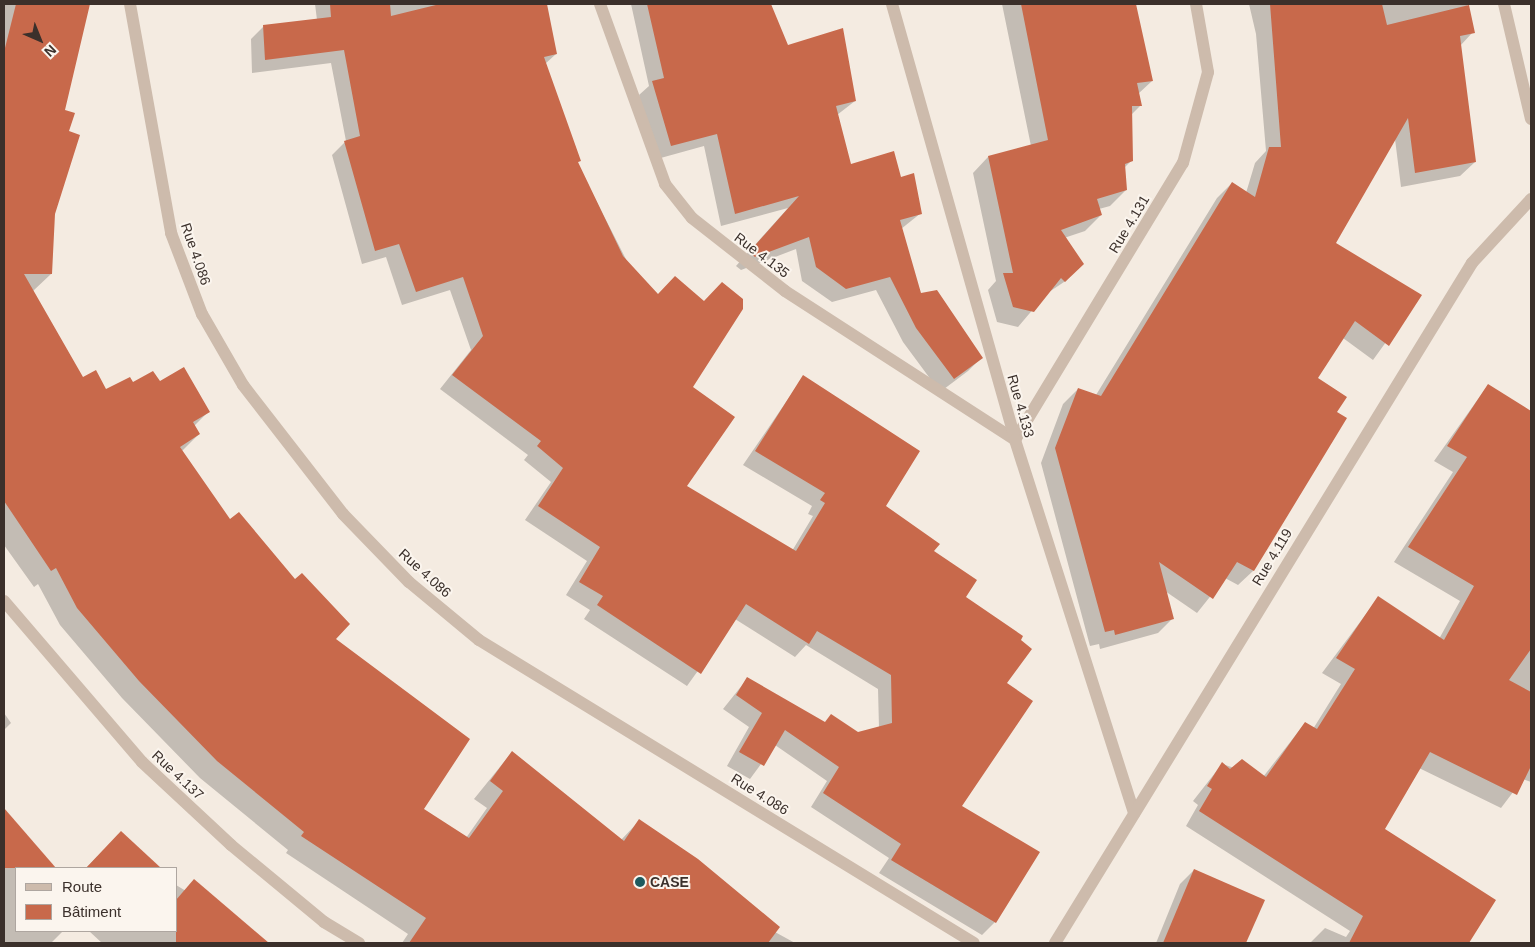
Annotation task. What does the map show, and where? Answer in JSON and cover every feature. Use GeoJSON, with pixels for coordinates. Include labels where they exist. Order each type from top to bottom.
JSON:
{"type":"FeatureCollection","features":[{"type":"Feature","properties":{"kind":"street","name":"Rue 4.086"},"geometry":{"type":"LineString","coordinates":[[130,4],[171,233],[202,314],[243,385],[343,514],[409,582],[480,640],[974,943]]}},
{"type":"Feature","properties":{"kind":"street","name":"Rue 4.135"},"geometry":{"type":"LineString","coordinates":[[600,4],[665,184],[692,218],[785,291],[1015,440]]}},
{"type":"Feature","properties":{"kind":"street","name":"Rue 4.133"},"geometry":{"type":"LineString","coordinates":[[892,4],[1015,440],[1134,813]]}},
{"type":"Feature","properties":{"kind":"street","name":"Rue 4.131"},"geometry":{"type":"LineString","coordinates":[[1015,440],[1183,163],[1208,72],[1196,4]]}},
{"type":"Feature","properties":{"kind":"street"},"geometry":{"type":"LineString","coordinates":[[1504,4],[1531,119]]}},
{"type":"Feature","properties":{"kind":"street","name":"Rue 4.119"},"geometry":{"type":"LineString","coordinates":[[1055,943],[1472,263],[1531,199]]}},
{"type":"Feature","properties":{"kind":"street","name":"Rue 4.137"},"geometry":{"type":"LineString","coordinates":[[4,601],[142,762],[231,846],[324,922],[359,943]]}},
{"type":"Feature","properties":{"kind":"building"},"geometry":{"type":"Polygon","coordinates":[[[16,4],[90,4],[65,110],[75,113],[69,131],[80,135],[55,214],[52,274],[24,274],[83,377],[96,370],[106,389],[130,377],[133,382],[153,371],[160,381],[184,367],[210,412],[193,422],[200,434],[180,447],[230,519],[239,512],[295,579],[302,573],[350,624],[336,639],[470,739],[424,809],[469,838],[503,791],[490,781],[512,751],[624,841],[639,819],[698,859],[780,927],[768,943],[409,943],[426,918],[301,836],[304,832],[217,761],[139,681],[77,608],[56,568],[51,571],[4,501],[4,52],[16,4]]]}},
{"type":"Feature","properties":{"kind":"building"},"geometry":{"type":"Polygon","coordinates":[[[330,4],[390,4],[391,16],[440,4],[547,4],[557,54],[544,57],[581,161],[578,162],[623,256],[658,294],[675,276],[704,301],[722,282],[743,299],[743,309],[693,387],[735,417],[687,486],[796,551],[825,503],[820,500],[825,493],[755,451],[803,375],[920,451],[886,506],[940,544],[934,551],[977,580],[966,597],[1023,636],[1021,640],[1032,649],[1007,683],[1033,701],[962,806],[1040,852],[996,923],[891,860],[901,844],[823,793],[839,767],[785,730],[764,766],[739,752],[762,713],[736,695],[747,677],[825,722],[831,714],[858,732],[892,723],[891,675],[817,631],[809,644],[746,604],[701,674],[597,605],[603,596],[579,582],[600,547],[538,506],[563,468],[537,446],[541,441],[452,375],[483,336],[463,277],[416,292],[399,244],[375,251],[344,141],[360,136],[344,50],[265,60],[263,25],[331,17],[330,4]]]}},
{"type":"Feature","properties":{"kind":"building"},"geometry":{"type":"Polygon","coordinates":[[[647,4],[771,4],[788,45],[843,28],[856,101],[836,106],[851,164],[894,151],[901,177],[914,173],[922,214],[900,220],[921,293],[937,290],[983,358],[954,379],[916,328],[890,277],[846,289],[816,267],[809,237],[755,257],[749,252],[799,196],[735,214],[717,134],[671,146],[652,81],[664,78],[647,4]]]}},
{"type":"Feature","properties":{"kind":"building"},"geometry":{"type":"Polygon","coordinates":[[[1021,4],[1136,4],[1153,81],[1137,83],[1142,106],[1132,106],[1133,161],[1125,164],[1127,190],[1097,199],[1102,215],[1061,230],[1084,264],[1065,282],[1061,278],[1034,312],[1013,307],[1003,273],[1013,273],[988,156],[1048,140],[1021,4]]]}},
{"type":"Feature","properties":{"kind":"building"},"geometry":{"type":"Polygon","coordinates":[[[1270,4],[1382,4],[1387,25],[1469,5],[1475,33],[1460,36],[1476,162],[1415,173],[1408,118],[1336,243],[1422,295],[1389,346],[1355,321],[1318,378],[1347,397],[1337,412],[1347,418],[1254,571],[1237,562],[1213,599],[1159,562],[1174,619],[1115,635],[1114,630],[1105,632],[1055,448],[1078,388],[1101,396],[1232,182],[1255,197],[1269,147],[1281,147],[1270,4]]]}},
{"type":"Feature","properties":{"kind":"building"},"geometry":{"type":"Polygon","coordinates":[[[1488,384],[1531,411],[1531,649],[1509,680],[1531,692],[1531,766],[1517,795],[1430,752],[1385,829],[1496,900],[1469,943],[1349,943],[1363,916],[1199,811],[1212,789],[1207,786],[1222,762],[1230,769],[1242,759],[1266,777],[1305,722],[1317,729],[1355,669],[1336,658],[1378,596],[1444,640],[1474,586],[1408,547],[1467,457],[1447,446],[1488,384]]]}},
{"type":"Feature","properties":{"kind":"building"},"geometry":{"type":"Polygon","coordinates":[[[4,808],[55,867],[4,868],[4,808]]]}},
{"type":"Feature","properties":{"kind":"building"},"geometry":{"type":"Polygon","coordinates":[[[121,831],[160,867],[87,867],[121,831]]]}},
{"type":"Feature","properties":{"kind":"building"},"geometry":{"type":"Polygon","coordinates":[[[1194,869],[1265,900],[1246,943],[1163,943],[1194,869]]]}},
{"type":"Feature","properties":{"kind":"building"},"geometry":{"type":"Polygon","coordinates":[[[194,879],[269,943],[176,943],[176,932],[178,932],[178,898],[194,879]]]}},
{"type":"Feature","properties":{"kind":"place","name":"CASE"},"geometry":{"type":"Point","coordinates":[640,882]}}]}
